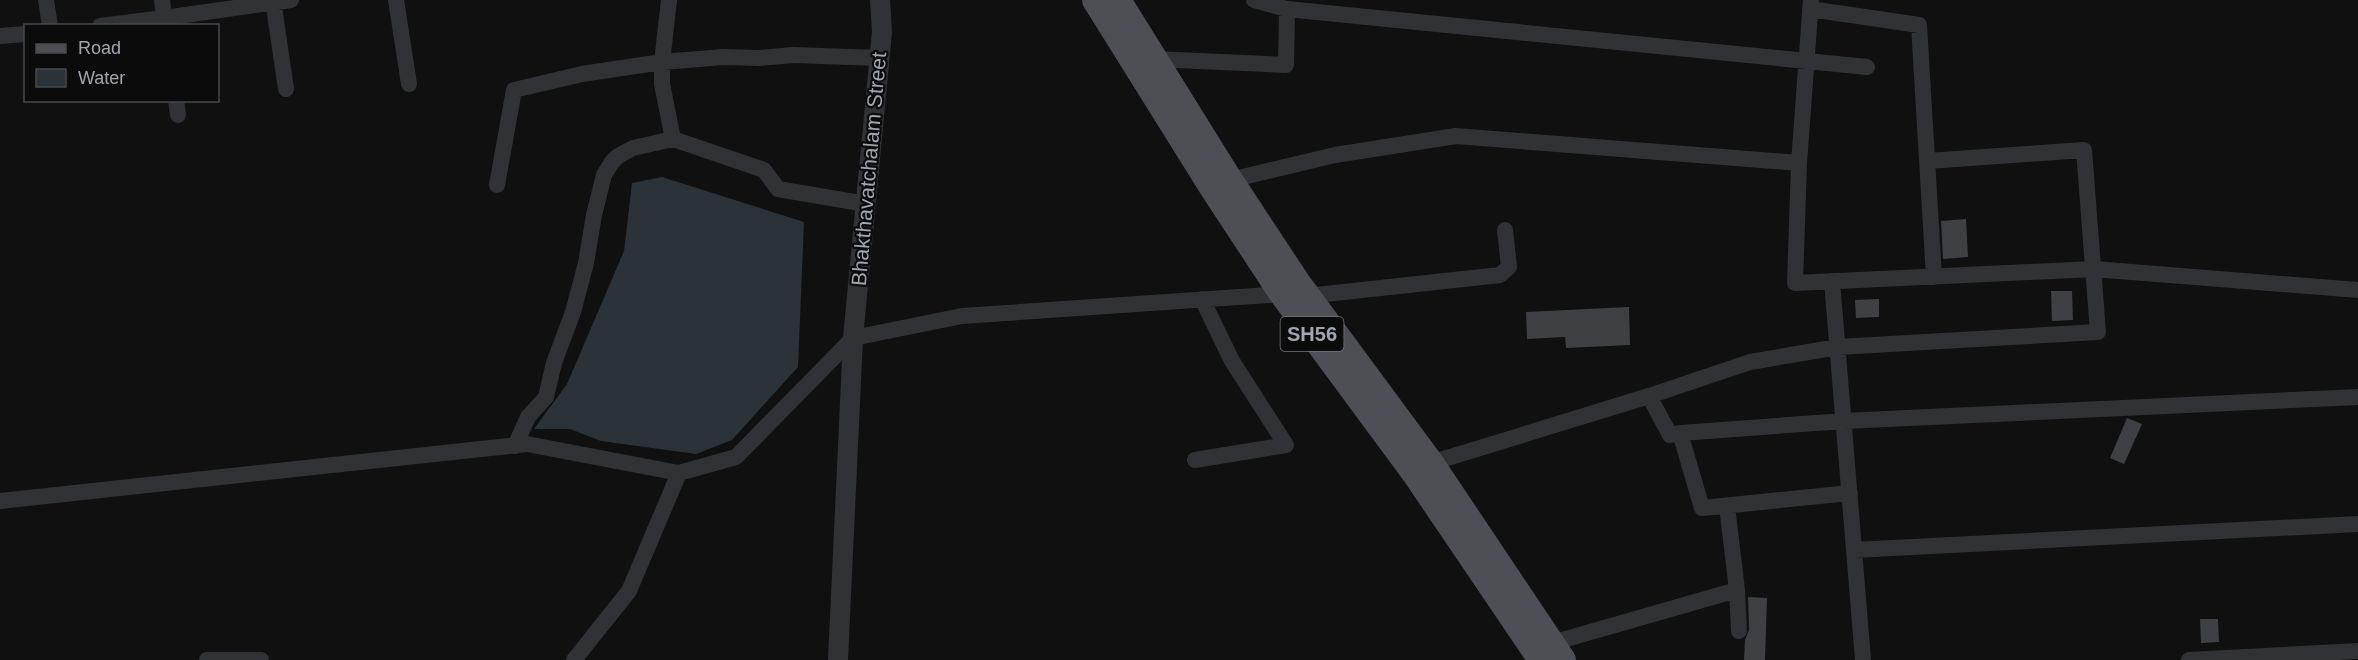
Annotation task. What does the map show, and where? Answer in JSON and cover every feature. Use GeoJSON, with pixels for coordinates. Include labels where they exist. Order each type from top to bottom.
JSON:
{"type":"FeatureCollection","features":[{"type":"Feature","properties":{"kind":"main road","name":"SH56"},"geometry":{"type":"LineString","coordinates":[[1095,0],[1415,474],[1552,654]]}},
{"type":"Feature","properties":{"kind":"main road","name":"SH56"},"geometry":{"type":"LineString","coordinates":[[1118,0],[1154,59],[1221,185]]}},
{"type":"Feature","properties":{"kind":"main road","name":"SH56"},"geometry":{"type":"LineString","coordinates":[[1294,295],[1431,463],[1552,654]]}},
{"type":"Feature","properties":{"kind":"street"},"geometry":{"type":"LineString","coordinates":[[46,0],[50,24]]}},
{"type":"Feature","properties":{"kind":"street"},"geometry":{"type":"LineString","coordinates":[[162,0],[165,22]]}},
{"type":"Feature","properties":{"kind":"street"},"geometry":{"type":"LineString","coordinates":[[132,24],[165,22],[273,1],[291,0]]}},
{"type":"Feature","properties":{"kind":"street"},"geometry":{"type":"LineString","coordinates":[[396,0],[409,84]]}},
{"type":"Feature","properties":{"kind":"street"},"geometry":{"type":"LineString","coordinates":[[669,0],[662,62],[662,84],[673,139]]}},
{"type":"Feature","properties":{"kind":"street","name":"Bhakthavatchalam Street"},"geometry":{"type":"LineString","coordinates":[[838,660],[853,338],[882,32],[880,0]]}},
{"type":"Feature","properties":{"kind":"street"},"geometry":{"type":"LineString","coordinates":[[1254,0],[1287,9],[1867,67]]}},
{"type":"Feature","properties":{"kind":"street"},"geometry":{"type":"LineString","coordinates":[[273,1],[286,89]]}},
{"type":"Feature","properties":{"kind":"street"},"geometry":{"type":"LineString","coordinates":[[1934,277],[1919,26],[1810,4],[1799,163],[1795,283],[1934,277],[2094,269],[2358,290]]}},
{"type":"Feature","properties":{"kind":"street"},"geometry":{"type":"LineString","coordinates":[[1154,59],[1286,65],[1287,9]]}},
{"type":"Feature","properties":{"kind":"street"},"geometry":{"type":"LineString","coordinates":[[0,36],[24,34]]}},
{"type":"Feature","properties":{"kind":"street"},"geometry":{"type":"LineString","coordinates":[[497,185],[514,90],[582,74],[662,62],[793,55],[879,58]]}},
{"type":"Feature","properties":{"kind":"street"},"geometry":{"type":"LineString","coordinates":[[1221,185],[1335,155],[1456,136],[1799,163]]}},
{"type":"Feature","properties":{"kind":"street"},"geometry":{"type":"LineString","coordinates":[[515,446],[528,417],[546,397],[554,363],[573,312],[586,263],[594,215],[607,168],[625,151],[673,139],[764,170],[777,189],[866,204]]}},
{"type":"Feature","properties":{"kind":"street"},"geometry":{"type":"LineString","coordinates":[[1431,463],[1649,396],[1749,362],[1838,347],[2098,332],[2084,150],[1927,161]]}},
{"type":"Feature","properties":{"kind":"street"},"geometry":{"type":"LineString","coordinates":[[0,501],[527,444],[679,473],[735,457],[853,338],[962,316],[1202,299],[1294,295],[1500,275],[1509,267],[1505,230]]}},
{"type":"Feature","properties":{"kind":"street"},"geometry":{"type":"LineString","coordinates":[[1832,281],[1863,660]]}},
{"type":"Feature","properties":{"kind":"street"},"geometry":{"type":"LineString","coordinates":[[1195,460],[1286,445],[1232,361],[1202,299]]}},
{"type":"Feature","properties":{"kind":"street"},"geometry":{"type":"LineString","coordinates":[[1649,396],[1670,435],[1844,421],[2358,397]]}},
{"type":"Feature","properties":{"kind":"street"},"geometry":{"type":"LineString","coordinates":[[1680,433],[1702,508],[1850,493]]}},
{"type":"Feature","properties":{"kind":"street"},"geometry":{"type":"LineString","coordinates":[[574,660],[629,591],[679,473]]}},
{"type":"Feature","properties":{"kind":"street"},"geometry":{"type":"LineString","coordinates":[[1727,506],[1737,590],[1739,630]]}},
{"type":"Feature","properties":{"kind":"street"},"geometry":{"type":"LineString","coordinates":[[1854,550],[2358,524]]}},
{"type":"Feature","properties":{"kind":"street"},"geometry":{"type":"LineString","coordinates":[[1552,654],[1617,623],[1737,590]]}},
{"type":"Feature","properties":{"kind":"street"},"geometry":{"type":"LineString","coordinates":[[2188,660],[2358,651]]}},
{"type":"Feature","properties":{"kind":"street"},"geometry":{"type":"LineString","coordinates":[[207,660],[261,660]]}},
{"type":"Feature","properties":{"kind":"water"},"geometry":{"type":"Polygon","coordinates":[[[662,177],[804,222],[798,367],[732,440],[696,454],[601,441],[570,429],[534,429],[567,384],[624,251],[632,183],[662,177]]]}},
{"type":"Feature","properties":{"kind":"building"},"geometry":{"type":"Polygon","coordinates":[[[1966,219],[1968,257],[1943,259],[1941,221],[1966,219]]]}},
{"type":"Feature","properties":{"kind":"building"},"geometry":{"type":"Polygon","coordinates":[[[2051,291],[2072,291],[2073,320],[2052,321],[2051,291]]]}},
{"type":"Feature","properties":{"kind":"building"},"geometry":{"type":"Polygon","coordinates":[[[1879,299],[1879,317],[1856,318],[1855,300],[1879,299]]]}},
{"type":"Feature","properties":{"kind":"building"},"geometry":{"type":"Polygon","coordinates":[[[1629,307],[1630,345],[1566,348],[1565,337],[1527,339],[1526,312],[1629,307]]]}},
{"type":"Feature","properties":{"kind":"building"},"geometry":{"type":"Polygon","coordinates":[[[2127,418],[2142,424],[2124,464],[2110,458],[2127,418]]]}},
{"type":"Feature","properties":{"kind":"building"},"geometry":{"type":"Polygon","coordinates":[[[1748,597],[1767,598],[1765,660],[1744,660],[1745,640],[1749,630],[1748,597]]]}},
{"type":"Feature","properties":{"kind":"building"},"geometry":{"type":"Polygon","coordinates":[[[2200,619],[2218,619],[2219,642],[2201,643],[2200,619]]]}}]}
